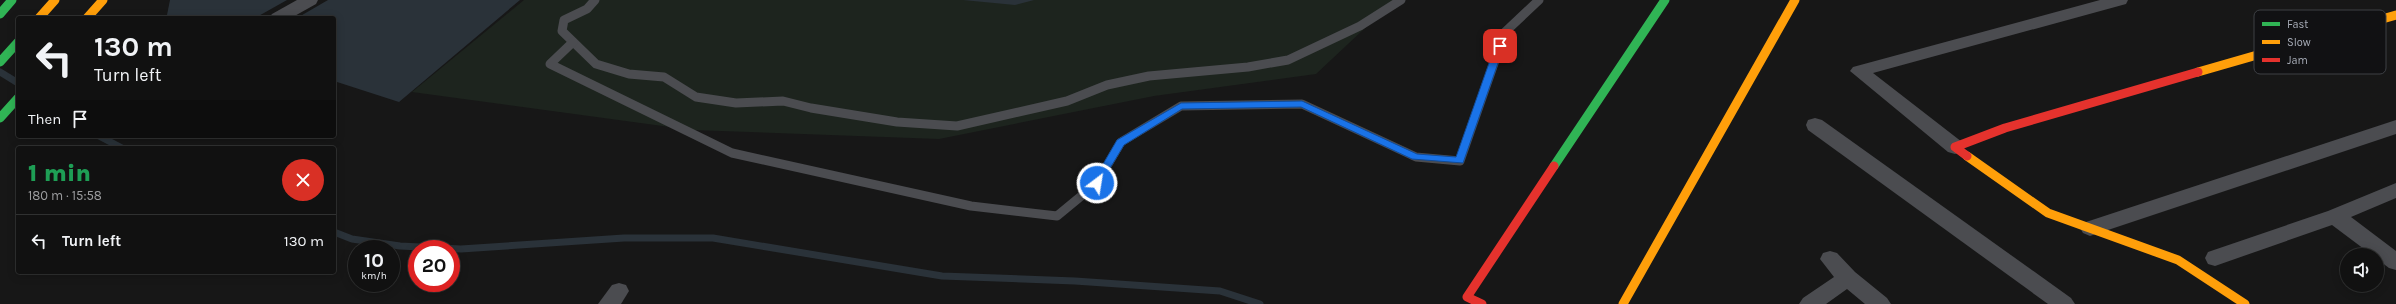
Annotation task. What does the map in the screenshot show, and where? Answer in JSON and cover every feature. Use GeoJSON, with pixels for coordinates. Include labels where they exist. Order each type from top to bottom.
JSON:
{"type":"FeatureCollection","features":[{"type":"Feature","properties":{"kind":"main road"},"geometry":{"type":"LineString","coordinates":[[0,14],[12,0]]}},
{"type":"Feature","properties":{"kind":"main road"},"geometry":{"type":"LineString","coordinates":[[41,16],[55,0]]}},
{"type":"Feature","properties":{"kind":"main road"},"geometry":{"type":"LineString","coordinates":[[89,16],[103,0]]}},
{"type":"Feature","properties":{"kind":"main road"},"geometry":{"type":"LineString","coordinates":[[1482,304],[1467,297],[1665,0]]}},
{"type":"Feature","properties":{"kind":"main road"},"geometry":{"type":"LineString","coordinates":[[1623,304],[1795,0]]}},
{"type":"Feature","properties":{"kind":"main road"},"geometry":{"type":"LineString","coordinates":[[2386,18],[2396,15]]}},
{"type":"Feature","properties":{"kind":"main road"},"geometry":{"type":"LineString","coordinates":[[0,62],[16,44]]}},
{"type":"Feature","properties":{"kind":"main road"},"geometry":{"type":"LineString","coordinates":[[1955,147],[2005,128],[2254,56]]}},
{"type":"Feature","properties":{"kind":"main road"},"geometry":{"type":"LineString","coordinates":[[0,118],[16,100]]}},
{"type":"Feature","properties":{"kind":"main road"},"geometry":{"type":"LineString","coordinates":[[1955,147],[2048,213],[2178,260],[2245,304]]}},
{"type":"Feature","properties":{"kind":"street"},"geometry":{"type":"LineString","coordinates":[[282,16],[310,0]]}},
{"type":"Feature","properties":{"kind":"street"},"geometry":{"type":"LineString","coordinates":[[1955,147],[1859,71],[2120,0]]}},
{"type":"Feature","properties":{"kind":"street"},"geometry":{"type":"LineString","coordinates":[[1815,125],[2064,304]]}},
{"type":"Feature","properties":{"kind":"street"},"geometry":{"type":"LineString","coordinates":[[2090,228],[2396,127]]}},
{"type":"Feature","properties":{"kind":"street"},"geometry":{"type":"LineString","coordinates":[[2215,258],[2335,216],[2396,190]]}},
{"type":"Feature","properties":{"kind":"street"},"geometry":{"type":"LineString","coordinates":[[2335,216],[2396,262]]}},
{"type":"Feature","properties":{"kind":"street"},"geometry":{"type":"LineString","coordinates":[[1830,259],[1848,278],[1880,304]]}},
{"type":"Feature","properties":{"kind":"street"},"geometry":{"type":"LineString","coordinates":[[1810,304],[1848,278]]}},
{"type":"Feature","properties":{"kind":"lane"},"geometry":{"type":"LineString","coordinates":[[595,0],[587,9],[564,20],[562,31],[596,64],[629,74],[664,77],[696,97],[736,103],[783,100],[811,108],[897,122],[957,126],[1066,101],[1107,85],[1149,76],[1248,67],[1288,60],[1360,26],[1401,0]]}},
{"type":"Feature","properties":{"kind":"lane"},"geometry":{"type":"LineString","coordinates":[[573,42],[550,64],[732,153],[971,206],[1057,216],[1097,183],[1120,142],[1181,106],[1302,104],[1416,157],[1460,161],[1505,32],[1539,0]]}},
{"type":"Feature","properties":{"kind":"shaded area"},"geometry":{"type":"Polygon","coordinates":[[[170,0],[287,0],[259,16],[167,15],[170,0]]]}},
{"type":"Feature","properties":{"kind":"shaded area"},"geometry":{"type":"Polygon","coordinates":[[[328,0],[520,0],[399,102],[336,82],[336,16],[300,16],[328,0]]]}},
{"type":"Feature","properties":{"kind":"shaded area"},"geometry":{"type":"Polygon","coordinates":[[[524,0],[1395,0],[1316,74],[1154,96],[939,139],[692,130],[412,92],[524,0]]]}},
{"type":"Feature","properties":{"kind":"shaded area"},"geometry":{"type":"Polygon","coordinates":[[[963,0],[1034,0],[1015,5],[963,0]]]}},
{"type":"Feature","properties":{"kind":"waterway"},"geometry":{"type":"LineString","coordinates":[[0,72],[16,82]]}},
{"type":"Feature","properties":{"kind":"waterway"},"geometry":{"type":"LineString","coordinates":[[103,138],[118,146]]}},
{"type":"Feature","properties":{"kind":"waterway"},"geometry":{"type":"LineString","coordinates":[[336,233],[352,239],[400,246],[461,249],[624,238],[713,238],[942,276],[1075,281],[1220,291],[1260,304]]}},
{"type":"Feature","properties":{"kind":"traffic: fast"},"geometry":{"type":"LineString","coordinates":[[0,14],[12,0]]}},
{"type":"Feature","properties":{"kind":"traffic: fast"},"geometry":{"type":"LineString","coordinates":[[1554,166],[1665,0]]}},
{"type":"Feature","properties":{"kind":"traffic: fast"},"geometry":{"type":"LineString","coordinates":[[0,62],[16,44]]}},
{"type":"Feature","properties":{"kind":"traffic: fast"},"geometry":{"type":"LineString","coordinates":[[0,118],[16,100]]}},
{"type":"Feature","properties":{"kind":"traffic: slow"},"geometry":{"type":"LineString","coordinates":[[41,16],[55,0]]}},
{"type":"Feature","properties":{"kind":"traffic: slow"},"geometry":{"type":"LineString","coordinates":[[89,16],[103,0]]}},
{"type":"Feature","properties":{"kind":"traffic: slow"},"geometry":{"type":"LineString","coordinates":[[1623,304],[1795,0]]}},
{"type":"Feature","properties":{"kind":"traffic: slow"},"geometry":{"type":"LineString","coordinates":[[2386,18],[2396,15]]}},
{"type":"Feature","properties":{"kind":"traffic: slow"},"geometry":{"type":"LineString","coordinates":[[2198,72],[2254,56]]}},
{"type":"Feature","properties":{"kind":"traffic: slow"},"geometry":{"type":"LineString","coordinates":[[1967,156],[2048,213],[2178,260],[2245,304]]}},
{"type":"Feature","properties":{"kind":"traffic: jam"},"geometry":{"type":"LineString","coordinates":[[1967,156],[1955,147],[2005,128],[2198,72]]}},
{"type":"Feature","properties":{"kind":"traffic: jam"},"geometry":{"type":"LineString","coordinates":[[1482,304],[1467,297],[1554,166]]}},
{"type":"Feature","properties":{"kind":"route"},"geometry":{"type":"LineString","coordinates":[[1097,183],[1120,142],[1181,106],[1302,104],[1416,157],[1460,161],[1500,46]]}}]}
